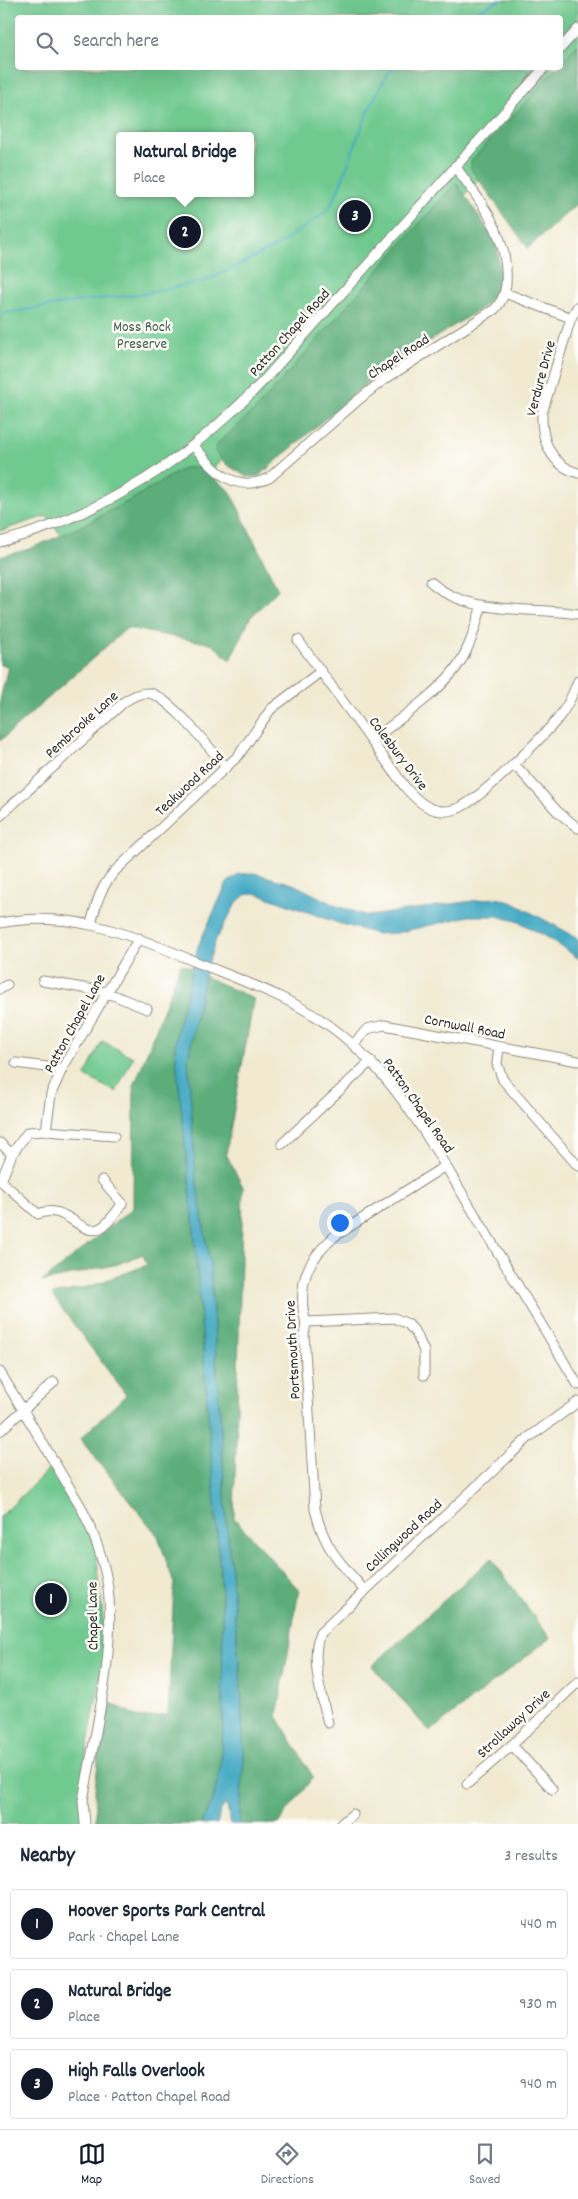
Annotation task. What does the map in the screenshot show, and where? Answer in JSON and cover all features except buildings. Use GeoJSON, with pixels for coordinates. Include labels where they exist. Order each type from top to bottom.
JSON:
{"type":"FeatureCollection","features":[{"type":"Feature","properties":{"kind":"street"},"geometry":{"type":"LineString","coordinates":[[563,46],[578,29]]}},
{"type":"Feature","properties":{"kind":"street","name":"Patton Chapel Road"},"geometry":{"type":"LineString","coordinates":[[0,542],[44,528],[107,502],[140,483],[194,446],[222,423],[266,378],[542,70]]}},
{"type":"Feature","properties":{"kind":"street"},"geometry":{"type":"LineString","coordinates":[[455,166],[484,206],[498,230],[505,261],[505,293],[571,318]]}},
{"type":"Feature","properties":{"kind":"street","name":"Chapel Road"},"geometry":{"type":"LineString","coordinates":[[194,446],[210,465],[236,483],[258,483],[269,478],[357,401],[382,382],[487,316],[502,301],[505,293]]}},
{"type":"Feature","properties":{"kind":"street","name":"Verdure Drive"},"geometry":{"type":"LineString","coordinates":[[578,306],[571,318],[542,413],[541,428],[547,448],[558,463],[578,473]]}},
{"type":"Feature","properties":{"kind":"street"},"geometry":{"type":"LineString","coordinates":[[431,582],[449,596],[482,604],[530,611],[578,614]]}},
{"type":"Feature","properties":{"kind":"street"},"geometry":{"type":"LineString","coordinates":[[371,741],[442,684],[454,671],[469,644],[482,604]]}},
{"type":"Feature","properties":{"kind":"street","name":"Colesbury Drive"},"geometry":{"type":"LineString","coordinates":[[298,640],[416,800],[434,810],[451,811],[466,806],[514,764],[557,720],[573,694],[578,681]]}},
{"type":"Feature","properties":{"kind":"street","name":"Teakwood Road"},"geometry":{"type":"LineString","coordinates":[[91,924],[103,884],[246,748],[260,722],[271,709],[320,672]]}},
{"type":"Feature","properties":{"kind":"street","name":"Pembrooke Lane"},"geometry":{"type":"LineString","coordinates":[[0,816],[124,702],[141,694],[154,695],[167,703],[226,767]]}},
{"type":"Feature","properties":{"kind":"street"},"geometry":{"type":"LineString","coordinates":[[514,764],[558,812],[578,828]]}},
{"type":"Feature","properties":{"kind":"street","name":"Patton Chapel Road"},"geometry":{"type":"LineString","coordinates":[[0,923],[45,919],[91,924],[139,938],[308,1011],[334,1029],[371,1061],[396,1091],[445,1166],[578,1385]]}},
{"type":"Feature","properties":{"kind":"street","name":"Patton Chapel Lane"},"geometry":{"type":"LineString","coordinates":[[46,1130],[52,1094],[62,1069],[139,938]]}},
{"type":"Feature","properties":{"kind":"street"},"geometry":{"type":"LineString","coordinates":[[43,981],[106,992],[147,1009]]}},
{"type":"Feature","properties":{"kind":"street","name":"Cornwall Road"},"geometry":{"type":"LineString","coordinates":[[353,1045],[367,1029],[384,1025],[578,1061]]}},
{"type":"Feature","properties":{"kind":"street"},"geometry":{"type":"LineString","coordinates":[[499,1047],[497,1064],[503,1080],[578,1166]]}},
{"type":"Feature","properties":{"kind":"street"},"geometry":{"type":"LineString","coordinates":[[282,1144],[371,1061]]}},
{"type":"Feature","properties":{"kind":"street"},"geometry":{"type":"LineString","coordinates":[[16,1063],[62,1069]]}},
{"type":"Feature","properties":{"kind":"street"},"geometry":{"type":"LineString","coordinates":[[102,1180],[122,1203],[120,1209],[105,1226],[93,1230],[84,1228],[59,1211],[47,1210],[38,1214],[0,1181],[12,1154],[28,1132],[46,1130],[114,1136]]}},
{"type":"Feature","properties":{"kind":"street"},"geometry":{"type":"LineString","coordinates":[[0,1144],[12,1154]]}},
{"type":"Feature","properties":{"kind":"street","name":"Portsmouth Drive"},"geometry":{"type":"LineString","coordinates":[[364,1590],[330,1550],[320,1532],[315,1509],[304,1334],[307,1322],[303,1311],[302,1287],[308,1268],[319,1250],[335,1236],[445,1166]]}},
{"type":"Feature","properties":{"kind":"street"},"geometry":{"type":"LineString","coordinates":[[307,1322],[394,1318],[408,1324],[416,1334],[424,1351],[424,1375]]}},
{"type":"Feature","properties":{"kind":"street","name":"Chapel Lane"},"geometry":{"type":"LineString","coordinates":[[0,1372],[90,1524],[104,1566],[108,1589],[107,1658],[83,1801],[85,1824]]}},
{"type":"Feature","properties":{"kind":"street"},"geometry":{"type":"LineString","coordinates":[[0,1432],[54,1382]]}},
{"type":"Feature","properties":{"kind":"street","name":"Collingwood Road"},"geometry":{"type":"LineString","coordinates":[[328,1723],[321,1693],[316,1645],[320,1633],[528,1438],[578,1402]]}},
{"type":"Feature","properties":{"kind":"street","name":"Strollaway Drive"},"geometry":{"type":"LineString","coordinates":[[467,1784],[512,1745],[578,1682]]}},
{"type":"Feature","properties":{"kind":"street"},"geometry":{"type":"LineString","coordinates":[[512,1745],[552,1789]]}},
{"type":"Feature","properties":{"kind":"street"},"geometry":{"type":"LineString","coordinates":[[342,1824],[353,1814]]}},
{"type":"Feature","properties":{"kind":"green space","name":"Moss Rock Preserve"},"geometry":{"type":"Polygon","coordinates":[[[0,0],[578,0],[578,72],[204,479],[64,539],[46,516],[0,531],[0,0]]]}},
{"type":"Feature","properties":{"kind":"green space"},"geometry":{"type":"Polygon","coordinates":[[[578,44],[578,203],[528,248],[471,169],[471,161],[555,70],[563,70],[563,61],[578,44]]]}},
{"type":"Feature","properties":{"kind":"green space"},"geometry":{"type":"Polygon","coordinates":[[[456,182],[497,243],[500,278],[493,295],[483,307],[375,376],[259,476],[247,477],[226,464],[215,452],[217,444],[257,408],[456,182]]]}},
{"type":"Feature","properties":{"kind":"green space"},"geometry":{"type":"Polygon","coordinates":[[[199,467],[230,491],[278,590],[250,618],[230,660],[212,644],[127,628],[0,741],[0,701],[8,666],[0,665],[0,557],[29,549],[71,531],[129,501],[184,468],[199,467]]]}},
{"type":"Feature","properties":{"kind":"green space"},"geometry":{"type":"Polygon","coordinates":[[[181,964],[193,968],[175,1048],[194,1229],[222,1597],[223,1730],[220,1770],[213,1801],[201,1824],[96,1824],[95,1789],[105,1700],[141,1718],[168,1715],[174,1584],[158,1536],[80,1439],[126,1395],[52,1295],[91,1286],[147,1265],[143,1254],[118,1264],[42,1282],[133,1208],[134,1086],[181,964]]]}},
{"type":"Feature","properties":{"kind":"green space"},"geometry":{"type":"Polygon","coordinates":[[[204,976],[254,999],[226,1154],[243,1187],[234,1518],[299,1590],[277,1716],[313,1777],[278,1824],[239,1824],[244,1757],[240,1672],[227,1527],[210,1264],[196,1179],[188,1059],[204,976]]]}},
{"type":"Feature","properties":{"kind":"green space"},"geometry":{"type":"Polygon","coordinates":[[[102,1041],[133,1057],[116,1092],[85,1076],[102,1041]]]}},
{"type":"Feature","properties":{"kind":"green space"},"geometry":{"type":"Polygon","coordinates":[[[51,1467],[96,1547],[106,1650],[83,1769],[82,1824],[0,1824],[0,1517],[51,1467]]]}},
{"type":"Feature","properties":{"kind":"green space"},"geometry":{"type":"Polygon","coordinates":[[[491,1558],[550,1638],[430,1732],[372,1666],[491,1558]]]}},
{"type":"Feature","properties":{"kind":"water"},"geometry":{"type":"Polygon","coordinates":[[[254,873],[293,884],[337,906],[368,916],[493,898],[508,900],[578,938],[578,958],[547,937],[519,922],[497,916],[469,916],[397,933],[377,934],[341,924],[255,893],[245,895],[237,902],[216,939],[204,976],[188,1059],[196,1179],[210,1264],[227,1527],[240,1672],[244,1757],[239,1824],[231,1824],[226,1804],[221,1810],[217,1824],[201,1824],[213,1801],[220,1770],[223,1730],[222,1597],[194,1229],[175,1048],[198,946],[227,883],[239,874],[254,873]]]}},
{"type":"Feature","properties":{"kind":"waterway"},"geometry":{"type":"LineString","coordinates":[[468,15],[501,0]]}},
{"type":"Feature","properties":{"kind":"waterway"},"geometry":{"type":"LineString","coordinates":[[0,314],[81,301],[144,294],[208,280],[275,247],[325,213],[333,202],[375,96],[392,70]]}},
{"type":"Feature","properties":{"kind":"place","name":"High Falls Overlook"},"geometry":{"type":"Point","coordinates":[355,216]}},
{"type":"Feature","properties":{"kind":"place","name":"Natural Bridge"},"geometry":{"type":"Point","coordinates":[185,232]}},
{"type":"Feature","properties":{"kind":"place","name":"Hoover Sports Park Central"},"geometry":{"type":"Point","coordinates":[51,1599]}}]}
